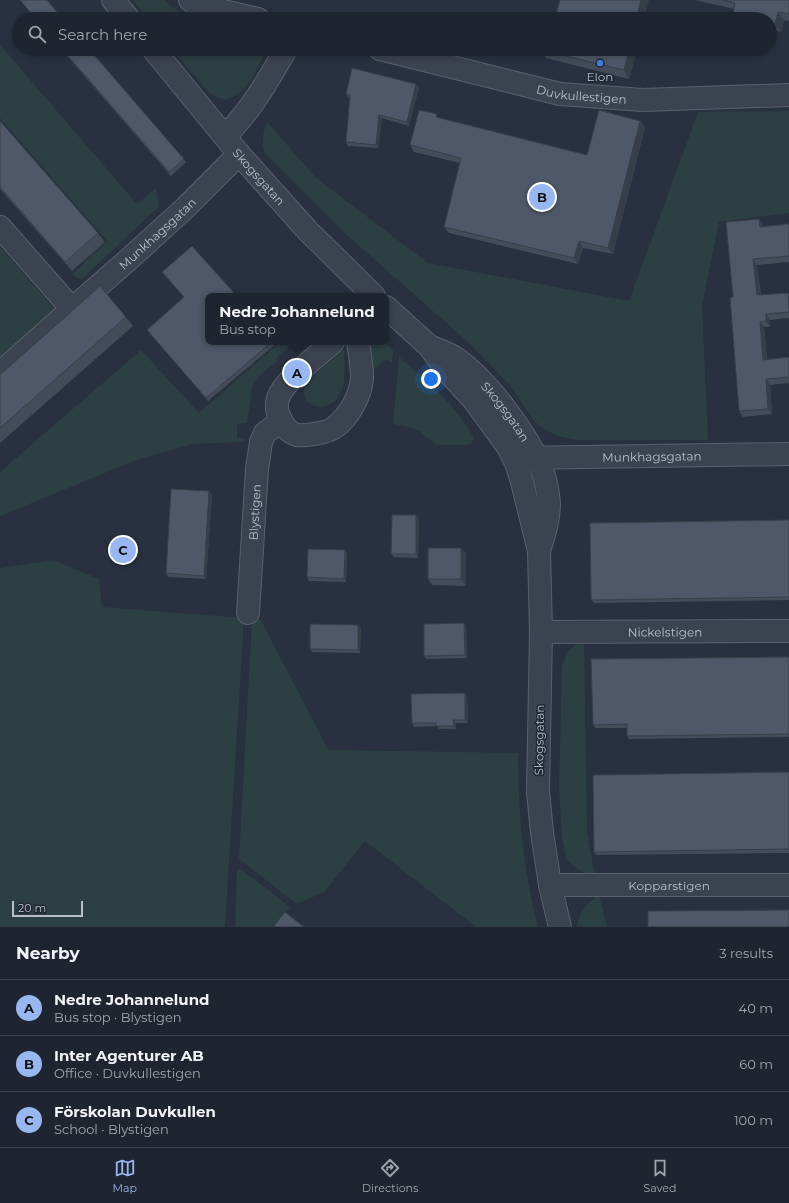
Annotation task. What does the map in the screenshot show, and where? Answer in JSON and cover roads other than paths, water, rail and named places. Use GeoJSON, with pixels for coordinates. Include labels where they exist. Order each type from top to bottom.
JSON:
{"type":"FeatureCollection","features":[{"type":"Feature","properties":{"kind":"street"},"geometry":{"type":"LineString","coordinates":[[114,0],[123,12]]}},
{"type":"Feature","properties":{"kind":"street"},"geometry":{"type":"LineString","coordinates":[[190,0],[198,4],[230,12]]}},
{"type":"Feature","properties":{"kind":"street","name":"Skogsgatan"},"geometry":{"type":"LineString","coordinates":[[159,56],[239,154],[308,231],[371,293]]}},
{"type":"Feature","properties":{"kind":"street"},"geometry":{"type":"LineString","coordinates":[[225,136],[238,124],[255,101],[282,56]]}},
{"type":"Feature","properties":{"kind":"street","name":"Duvkullestigen"},"geometry":{"type":"LineString","coordinates":[[408,56],[560,94],[643,100],[789,95]]}},
{"type":"Feature","properties":{"kind":"street","name":"Munkhagsgatan"},"geometry":{"type":"LineString","coordinates":[[0,373],[184,210],[239,154]]}},
{"type":"Feature","properties":{"kind":"street"},"geometry":{"type":"LineString","coordinates":[[0,227],[72,309]]}},
{"type":"Feature","properties":{"kind":"street","name":"Skogsgatan"},"geometry":{"type":"LineString","coordinates":[[389,310],[429,346],[447,371],[494,426],[514,458],[522,482],[539,551],[541,632],[538,792],[550,885],[560,927]]}},
{"type":"Feature","properties":{"kind":"street"},"geometry":{"type":"LineString","coordinates":[[330,345],[297,373],[284,387],[278,397],[277,405],[281,421],[285,428],[297,435],[316,434],[331,430],[336,427],[351,408],[361,388],[361,357],[359,345]]}},
{"type":"Feature","properties":{"kind":"street","name":"Skogsgatan"},"geometry":{"type":"LineString","coordinates":[[429,346],[456,358],[476,376],[497,399],[515,424],[535,457],[544,476],[549,502],[548,519],[539,551]]}},
{"type":"Feature","properties":{"kind":"street","name":"Blystigen"},"geometry":{"type":"LineString","coordinates":[[248,613],[257,469],[261,442],[265,433],[281,421]]}},
{"type":"Feature","properties":{"kind":"street","name":"Munkhagsgatan"},"geometry":{"type":"LineString","coordinates":[[514,458],[789,454]]}},
{"type":"Feature","properties":{"kind":"street","name":"Nickelstigen"},"geometry":{"type":"LineString","coordinates":[[541,632],[789,630]]}},
{"type":"Feature","properties":{"kind":"street","name":"Kopparstigen"},"geometry":{"type":"LineString","coordinates":[[550,885],[789,885]]}},
{"type":"Feature","properties":{"kind":"place","name":"Elon"},"geometry":{"type":"Point","coordinates":[600,63]}},
{"type":"Feature","properties":{"kind":"place","name":"Inter Agenturer AB"},"geometry":{"type":"Point","coordinates":[542,197]}},
{"type":"Feature","properties":{"kind":"place","name":"Nedre Johannelund"},"geometry":{"type":"Point","coordinates":[297,373]}},
{"type":"Feature","properties":{"kind":"place","name":"Förskolan Duvkullen"},"geometry":{"type":"Point","coordinates":[123,550]}}]}
